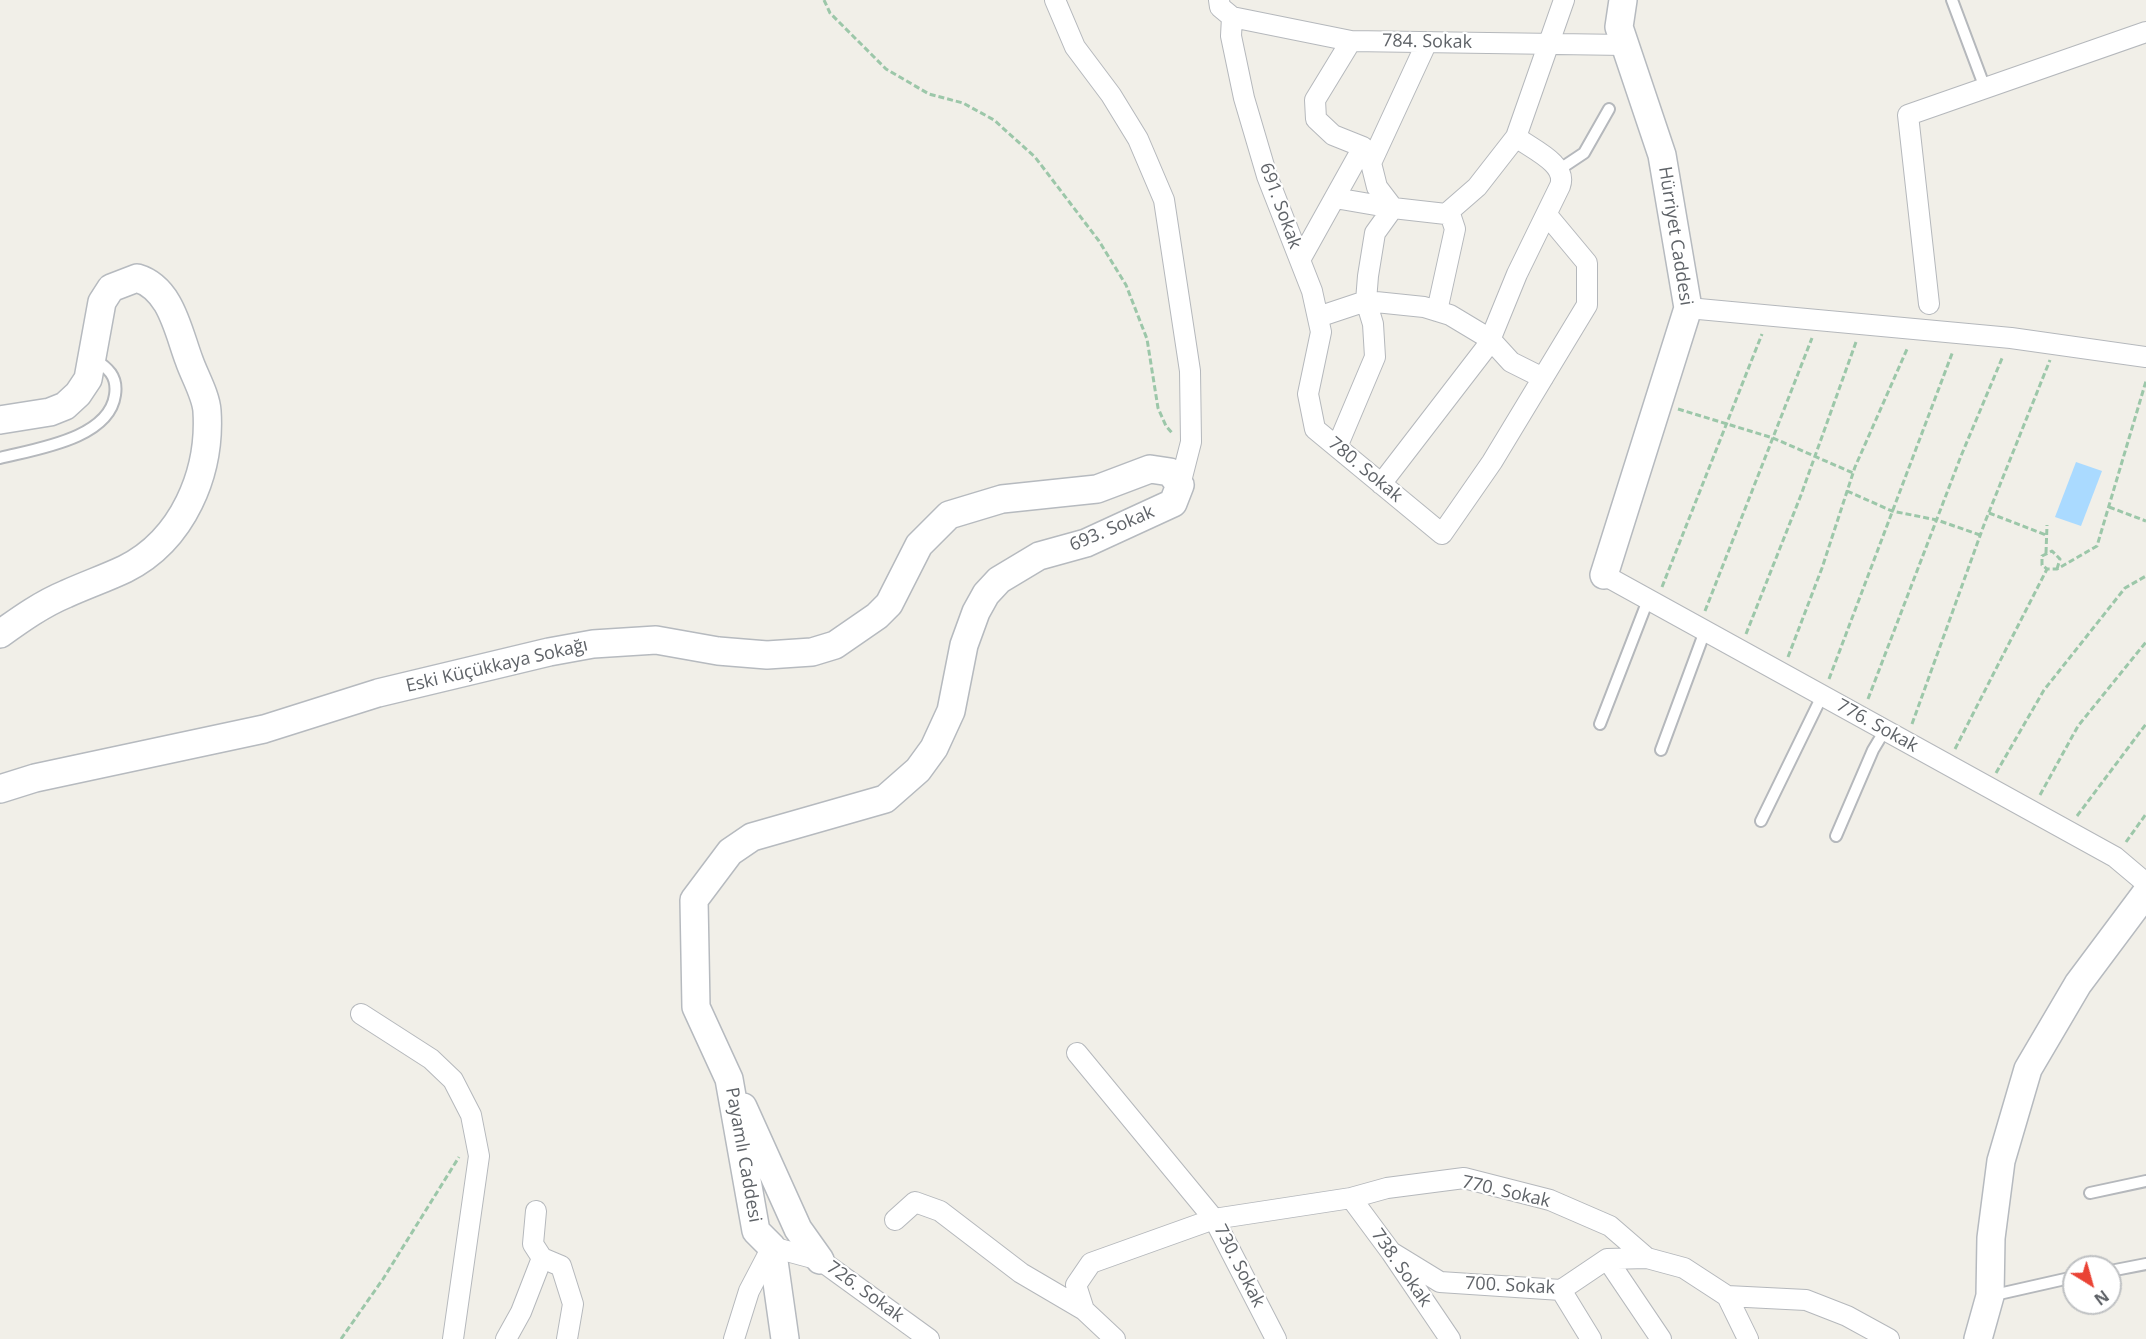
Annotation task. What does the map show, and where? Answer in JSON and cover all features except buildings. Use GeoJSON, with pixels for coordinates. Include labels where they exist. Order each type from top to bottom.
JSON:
{"type":"FeatureCollection","features":[{"type":"Feature","properties":{"kind":"street","name":"693. Sokak"},"geometry":{"type":"LineString","coordinates":[[694,900],[730,852],[752,837],[885,799],[905,783],[934,748],[951,711],[964,645],[986,594],[1016,568],[1039,556],[1086,543],[1173,503],[1191,442],[1190,371],[1164,200],[1138,139],[1111,95],[1075,47],[1055,0]]}},
{"type":"Feature","properties":{"kind":"street"},"geometry":{"type":"LineString","coordinates":[[1219,0],[1220,7],[1232,17]]}},
{"type":"Feature","properties":{"kind":"street"},"geometry":{"type":"LineString","coordinates":[[1446,214],[1477,186],[1516,137],[1564,0]]}},
{"type":"Feature","properties":{"kind":"street","name":"Hürriyet Caddesi"},"geometry":{"type":"LineString","coordinates":[[1604,575],[1688,308],[1662,155],[1618,27],[1623,0]]}},
{"type":"Feature","properties":{"kind":"street","name":"784. Sokak"},"geometry":{"type":"LineString","coordinates":[[1232,17],[1351,41],[1625,45]]}},
{"type":"Feature","properties":{"kind":"street","name":"691. Sokak"},"geometry":{"type":"LineString","coordinates":[[1232,17],[1231,36],[1244,98],[1267,176],[1312,291],[1318,317],[1321,332],[1308,394]]}},
{"type":"Feature","properties":{"kind":"street"},"geometry":{"type":"LineString","coordinates":[[1929,304],[1908,115],[2146,33]]}},
{"type":"Feature","properties":{"kind":"street"},"geometry":{"type":"LineString","coordinates":[[1351,41],[1315,100],[1316,119],[1333,135],[1367,155],[1377,187],[1393,208]]}},
{"type":"Feature","properties":{"kind":"street"},"geometry":{"type":"LineString","coordinates":[[1300,260],[1335,198],[1367,155],[1427,42]]}},
{"type":"Feature","properties":{"kind":"street"},"geometry":{"type":"LineString","coordinates":[[1382,484],[1490,339],[1517,274],[1563,179],[1560,169],[1516,137]]}},
{"type":"Feature","properties":{"kind":"street"},"geometry":{"type":"LineString","coordinates":[[1335,198],[1393,208],[1450,214],[1455,229],[1437,311]]}},
{"type":"Feature","properties":{"kind":"street"},"geometry":{"type":"LineString","coordinates":[[1337,447],[1375,357],[1373,324],[1366,301],[1375,233],[1393,208]]}},
{"type":"Feature","properties":{"kind":"street"},"geometry":{"type":"LineString","coordinates":[[1318,317],[1366,301],[1424,307],[1450,315],[1490,339],[1511,362],[1543,378],[1587,305],[1587,263],[1547,215]]}},
{"type":"Feature","properties":{"kind":"street"},"geometry":{"type":"LineString","coordinates":[[0,420],[50,412],[64,406],[78,394],[88,379],[102,302],[111,288],[137,278],[154,285],[167,302],[207,409],[205,457],[198,484],[176,525],[147,556],[126,569],[40,607],[0,634]]}},
{"type":"Feature","properties":{"kind":"street"},"geometry":{"type":"LineString","coordinates":[[1688,308],[2011,338],[2146,357]]}},
{"type":"Feature","properties":{"kind":"street","name":"780. Sokak"},"geometry":{"type":"LineString","coordinates":[[1308,394],[1316,429],[1442,534],[1492,462],[1543,378]]}},
{"type":"Feature","properties":{"kind":"street","name":"Eski Küçükkaya Sokağı"},"geometry":{"type":"LineString","coordinates":[[0,789],[35,778],[264,729],[378,693],[582,646],[656,640],[718,651],[767,655],[812,652],[835,645],[877,616],[889,604],[919,545],[949,515],[1002,499],[1097,489],[1150,469],[1170,472],[1180,485]]}},
{"type":"Feature","properties":{"kind":"street","name":"776. Sokak"},"geometry":{"type":"LineString","coordinates":[[1604,575],[2115,858],[2146,883]]}},
{"type":"Feature","properties":{"kind":"street"},"geometry":{"type":"LineString","coordinates":[[1978,1339],[1990,1296],[1991,1238],[2001,1161],[2028,1069],[2078,984],[2146,893]]}},
{"type":"Feature","properties":{"kind":"street","name":"Payamlı Caddesi"},"geometry":{"type":"LineString","coordinates":[[694,900],[696,1007],[729,1079],[756,1231],[772,1247],[785,1339]]}},
{"type":"Feature","properties":{"kind":"street"},"geometry":{"type":"LineString","coordinates":[[361,1014],[431,1059],[453,1080],[465,1100],[479,1156],[453,1339]]}},
{"type":"Feature","properties":{"kind":"street"},"geometry":{"type":"LineString","coordinates":[[1077,1053],[1214,1219],[1091,1263],[1076,1285],[1084,1310]]}},
{"type":"Feature","properties":{"kind":"street","name":"726. Sokak"},"geometry":{"type":"LineString","coordinates":[[729,1079],[798,1229],[820,1260],[929,1339]]}},
{"type":"Feature","properties":{"kind":"street","name":"770. Sokak"},"geometry":{"type":"LineString","coordinates":[[1351,1198],[1387,1188],[1464,1178],[1560,1205],[1610,1226],[1647,1258]]}},
{"type":"Feature","properties":{"kind":"street","name":"730. Sokak"},"geometry":{"type":"LineString","coordinates":[[1276,1339],[1214,1219],[1351,1198]]}},
{"type":"Feature","properties":{"kind":"street","name":"738. Sokak"},"geometry":{"type":"LineString","coordinates":[[1351,1198],[1450,1339]]}},
{"type":"Feature","properties":{"kind":"street"},"geometry":{"type":"LineString","coordinates":[[896,1220],[915,1202],[940,1211],[1021,1273],[1084,1310],[1115,1339]]}},
{"type":"Feature","properties":{"kind":"street"},"geometry":{"type":"LineString","coordinates":[[536,1211],[533,1244],[542,1258],[561,1266],[573,1304],[567,1339]]}},
{"type":"Feature","properties":{"kind":"street"},"geometry":{"type":"LineString","coordinates":[[734,1339],[750,1291],[772,1247],[820,1260]]}},
{"type":"Feature","properties":{"kind":"street","name":"700. Sokak"},"geometry":{"type":"LineString","coordinates":[[1391,1252],[1440,1282],[1561,1290],[1607,1259]]}},
{"type":"Feature","properties":{"kind":"street"},"geometry":{"type":"LineString","coordinates":[[506,1339],[521,1312],[542,1258]]}},
{"type":"Feature","properties":{"kind":"street"},"geometry":{"type":"LineString","coordinates":[[1607,1259],[1647,1258],[1684,1268],[1727,1296],[1806,1300],[1847,1316],[1889,1339]]}},
{"type":"Feature","properties":{"kind":"street"},"geometry":{"type":"LineString","coordinates":[[1607,1259],[1661,1339]]}},
{"type":"Feature","properties":{"kind":"street"},"geometry":{"type":"LineString","coordinates":[[1561,1290],[1591,1339]]}},
{"type":"Feature","properties":{"kind":"street"},"geometry":{"type":"LineString","coordinates":[[1727,1296],[1748,1339]]}},
{"type":"Feature","properties":{"kind":"lane"},"geometry":{"type":"LineString","coordinates":[[1952,0],[1985,88]]}},
{"type":"Feature","properties":{"kind":"lane"},"geometry":{"type":"LineString","coordinates":[[1560,169],[1584,153],[1609,109]]}},
{"type":"Feature","properties":{"kind":"lane"},"geometry":{"type":"LineString","coordinates":[[0,458],[64,441],[91,429],[106,416],[114,400],[116,385],[108,369],[93,358]]}},
{"type":"Feature","properties":{"kind":"lane"},"geometry":{"type":"LineString","coordinates":[[1600,724],[1652,602]]}},
{"type":"Feature","properties":{"kind":"lane"},"geometry":{"type":"LineString","coordinates":[[1661,750],[1702,629]]}},
{"type":"Feature","properties":{"kind":"lane"},"geometry":{"type":"LineString","coordinates":[[1761,821],[1822,696]]}},
{"type":"Feature","properties":{"kind":"lane"},"geometry":{"type":"LineString","coordinates":[[1836,836],[1884,730]]}},
{"type":"Feature","properties":{"kind":"lane"},"geometry":{"type":"LineString","coordinates":[[2090,1193],[2146,1181]]}},
{"type":"Feature","properties":{"kind":"lane"},"geometry":{"type":"LineString","coordinates":[[2122,1269],[2146,1264]]}},
{"type":"Feature","properties":{"kind":"lane"},"geometry":{"type":"LineString","coordinates":[[1990,1296],[2062,1280]]}},
{"type":"Feature","properties":{"kind":"path"},"geometry":{"type":"LineString","coordinates":[[824,0],[830,13],[886,69],[921,91],[963,104],[994,120],[1035,157],[1099,241],[1126,285],[1147,339],[1158,408],[1170,431],[1191,442]]}},
{"type":"Feature","properties":{"kind":"path"},"geometry":{"type":"LineString","coordinates":[[1652,602],[1769,315]]}},
{"type":"Feature","properties":{"kind":"path"},"geometry":{"type":"LineString","coordinates":[[1702,629],[1819,320]]}},
{"type":"Feature","properties":{"kind":"path"},"geometry":{"type":"LineString","coordinates":[[1740,650],[1815,458],[1863,324]]}},
{"type":"Feature","properties":{"kind":"path"},"geometry":{"type":"LineString","coordinates":[[1781,674],[1822,568],[1853,473],[1916,329]]}},
{"type":"Feature","properties":{"kind":"path"},"geometry":{"type":"LineString","coordinates":[[1822,696],[1960,333]]}},
{"type":"Feature","properties":{"kind":"path"},"geometry":{"type":"LineString","coordinates":[[1861,717],[1937,520],[2011,338]]}},
{"type":"Feature","properties":{"kind":"path"},"geometry":{"type":"LineString","coordinates":[[1906,742],[1980,536],[2056,345]]}},
{"type":"Feature","properties":{"kind":"path"},"geometry":{"type":"LineString","coordinates":[[2047,569],[2057,569],[2097,546],[2146,381]]}},
{"type":"Feature","properties":{"kind":"path"},"geometry":{"type":"LineString","coordinates":[[1658,403],[1773,438],[1853,473]]}},
{"type":"Feature","properties":{"kind":"path"},"geometry":{"type":"LineString","coordinates":[[1847,491],[1892,511],[1937,520],[1980,536]]}},
{"type":"Feature","properties":{"kind":"path"},"geometry":{"type":"LineString","coordinates":[[2109,507],[2146,521]]}},
{"type":"Feature","properties":{"kind":"path"},"geometry":{"type":"LineString","coordinates":[[1989,513],[2046,535]]}},
{"type":"Feature","properties":{"kind":"path"},"geometry":{"type":"LineString","coordinates":[[2047,525],[2046,553],[2041,560],[2047,569]]}},
{"type":"Feature","properties":{"kind":"path"},"geometry":{"type":"LineString","coordinates":[[2046,553],[2052,551],[2060,559],[2057,569]]}},
{"type":"Feature","properties":{"kind":"path"},"geometry":{"type":"LineString","coordinates":[[1947,765],[2047,569]]}},
{"type":"Feature","properties":{"kind":"path"},"geometry":{"type":"LineString","coordinates":[[1988,787],[2044,690],[2125,588],[2146,576]]}},
{"type":"Feature","properties":{"kind":"path"},"geometry":{"type":"LineString","coordinates":[[2031,811],[2078,726],[2146,642]]}},
{"type":"Feature","properties":{"kind":"path"},"geometry":{"type":"LineString","coordinates":[[2067,831],[2146,724]]}},
{"type":"Feature","properties":{"kind":"path"},"geometry":{"type":"LineString","coordinates":[[2115,858],[2146,814]]}},
{"type":"Feature","properties":{"kind":"path"},"geometry":{"type":"LineString","coordinates":[[341,1339],[383,1279],[474,1132]]}},
{"type":"Feature","properties":{"kind":"water"},"geometry":{"type":"Polygon","coordinates":[[[2076,462],[2102,471],[2081,526],[2055,517],[2076,462]]]}}]}
